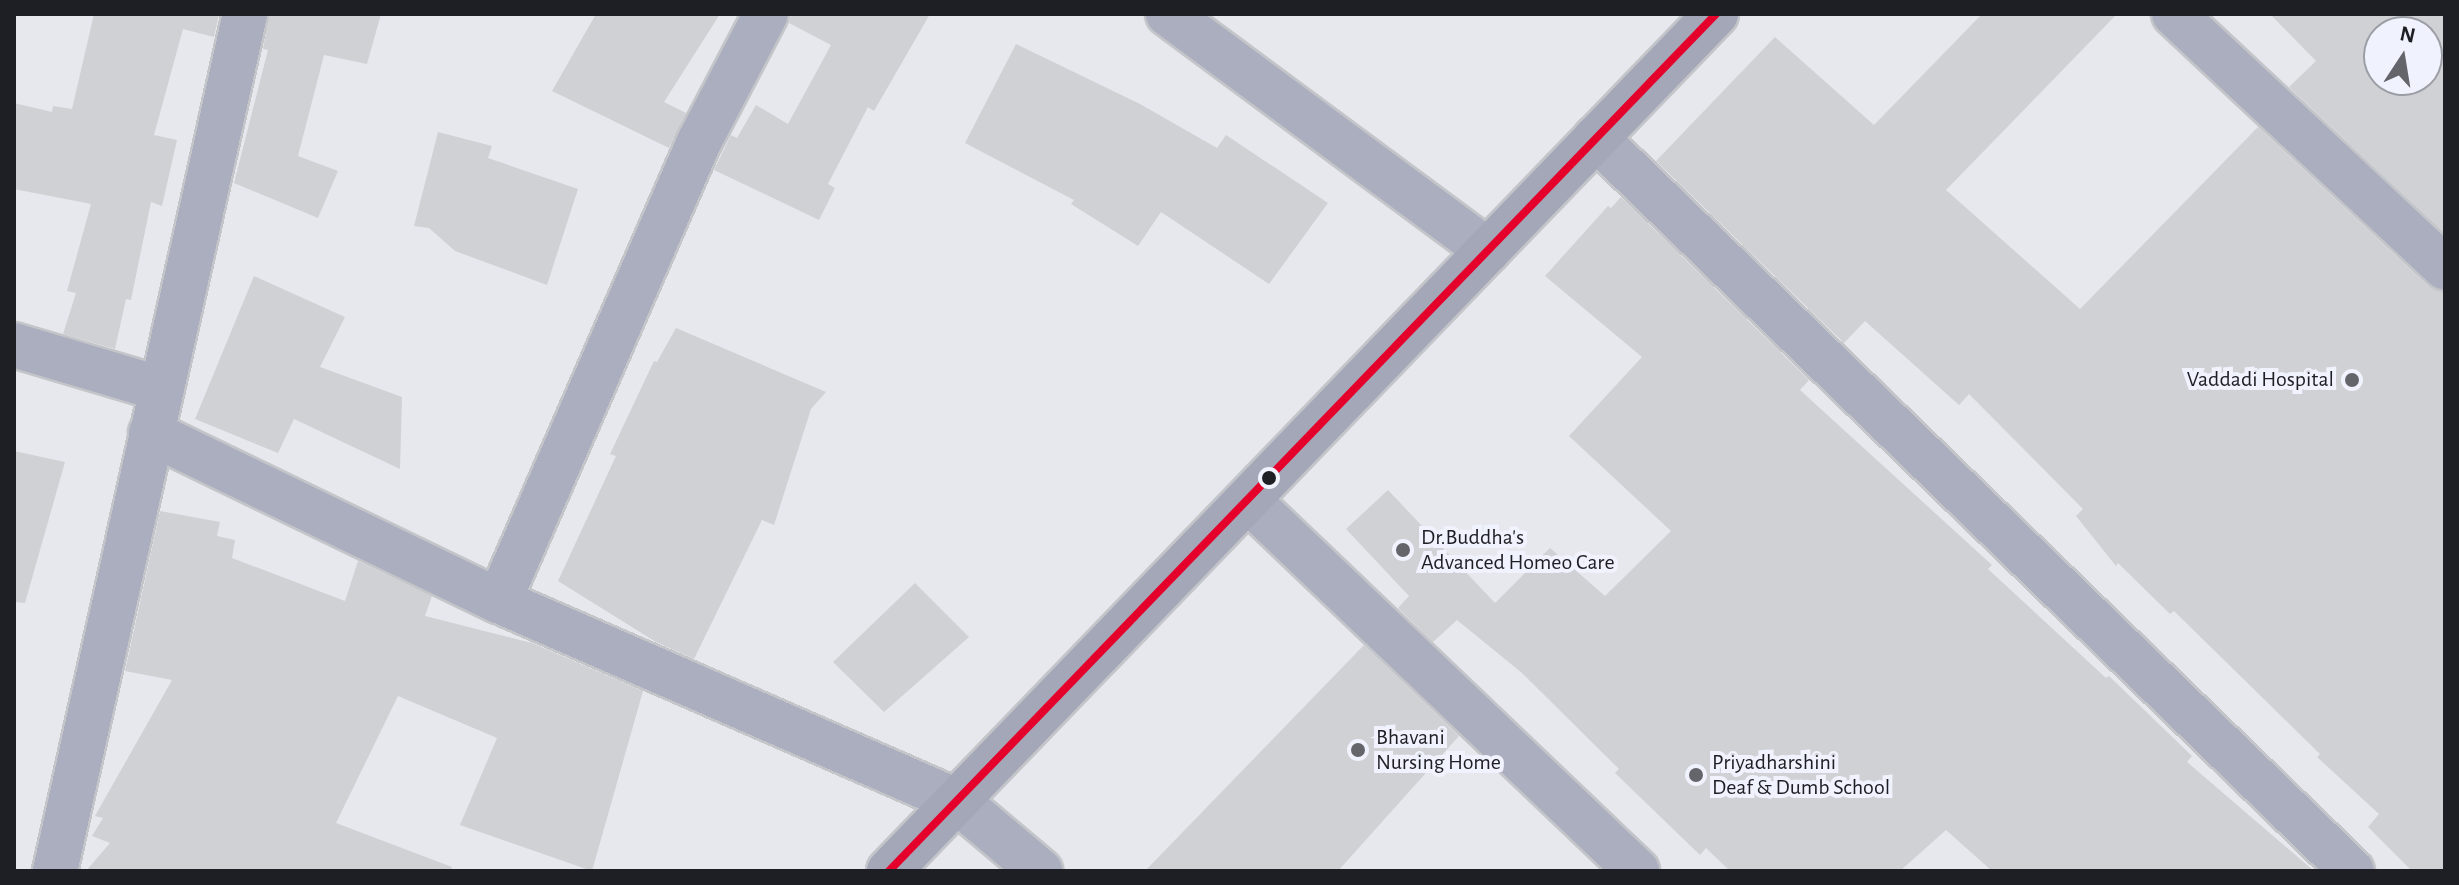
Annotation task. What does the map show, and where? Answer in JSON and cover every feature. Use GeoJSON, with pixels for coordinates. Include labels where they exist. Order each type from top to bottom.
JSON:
{"type":"FeatureCollection","features":[{"type":"Feature","properties":{"kind":"main road"},"geometry":{"type":"LineString","coordinates":[[889,871],[1716,14]]}},
{"type":"Feature","properties":{"kind":"street"},"geometry":{"type":"LineString","coordinates":[[55,871],[245,14]]}},
{"type":"Feature","properties":{"kind":"street"},"geometry":{"type":"LineString","coordinates":[[499,601],[699,142],[766,14]]}},
{"type":"Feature","properties":{"kind":"street"},"geometry":{"type":"LineString","coordinates":[[1168,14],[1488,251]]}},
{"type":"Feature","properties":{"kind":"street"},"geometry":{"type":"LineString","coordinates":[[2174,14],[2445,268]]}},
{"type":"Feature","properties":{"kind":"street"},"geometry":{"type":"LineString","coordinates":[[1596,138],[2352,871]]}},
{"type":"Feature","properties":{"kind":"street"},"geometry":{"type":"LineString","coordinates":[[14,345],[162,389]]}},
{"type":"Feature","properties":{"kind":"street"},"geometry":{"type":"LineString","coordinates":[[151,433],[499,601],[957,801],[1040,871]]}},
{"type":"Feature","properties":{"kind":"street"},"geometry":{"type":"LineString","coordinates":[[1248,500],[1637,871]]}},
{"type":"Feature","properties":{"kind":"building"},"geometry":{"type":"Polygon","coordinates":[[[94,14],[219,14],[214,37],[183,29],[154,135],[177,140],[162,206],[151,202],[131,300],[126,299],[115,349],[63,334],[76,293],[67,291],[91,204],[14,189],[14,103],[52,112],[53,106],[72,109],[94,14]]]}},
{"type":"Feature","properties":{"kind":"building"},"geometry":{"type":"Polygon","coordinates":[[[269,14],[381,14],[367,64],[324,55],[298,156],[338,171],[318,218],[234,183],[268,50],[263,49],[269,14]]]}},
{"type":"Feature","properties":{"kind":"building"},"geometry":{"type":"Polygon","coordinates":[[[596,14],[720,14],[664,102],[686,113],[669,148],[552,91],[596,14]]]}},
{"type":"Feature","properties":{"kind":"building"},"geometry":{"type":"Polygon","coordinates":[[[791,14],[930,14],[874,111],[868,107],[828,184],[835,188],[819,220],[714,170],[731,135],[737,138],[756,105],[788,124],[831,45],[789,23],[791,14]]]}},
{"type":"Feature","properties":{"kind":"building"},"geometry":{"type":"Polygon","coordinates":[[[1982,14],[2117,14],[1946,190],[2080,309],[2258,127],[2428,286],[2445,292],[2445,871],[2412,871],[2368,827],[2379,814],[2317,757],[2320,754],[2174,611],[2170,614],[2118,563],[2116,566],[2076,516],[2083,509],[1969,394],[1959,405],[1865,321],[1844,343],[1656,161],[1775,37],[1874,125],[1982,14]]]}},
{"type":"Feature","properties":{"kind":"building"},"geometry":{"type":"Polygon","coordinates":[[[2270,14],[2445,14],[2445,234],[2289,87],[2316,61],[2270,14]]]}},
{"type":"Feature","properties":{"kind":"building"},"geometry":{"type":"Polygon","coordinates":[[[1016,44],[1140,104],[1217,148],[1226,135],[1328,203],[1269,284],[1161,212],[1138,246],[1071,204],[1074,200],[965,143],[1016,44]]]}},
{"type":"Feature","properties":{"kind":"building"},"geometry":{"type":"Polygon","coordinates":[[[438,132],[492,146],[488,158],[578,189],[547,285],[455,251],[429,228],[414,226],[438,132]]]}},
{"type":"Feature","properties":{"kind":"building"},"geometry":{"type":"Polygon","coordinates":[[[1621,197],[1809,380],[1800,390],[1992,565],[1988,569],[2106,678],[2109,676],[2192,756],[2187,762],[2314,871],[1992,871],[1946,830],[1900,871],[1730,871],[1706,848],[1700,855],[1615,773],[1619,769],[1522,673],[1457,620],[1433,642],[1398,608],[1409,596],[1346,529],[1388,490],[1495,603],[1550,548],[1605,596],[1671,531],[1569,436],[1642,357],[1545,276],[1608,206],[1611,208],[1621,197]]]}},
{"type":"Feature","properties":{"kind":"building"},"geometry":{"type":"Polygon","coordinates":[[[254,276],[345,317],[320,367],[402,397],[400,469],[294,419],[278,453],[195,419],[254,276]]]}},
{"type":"Feature","properties":{"kind":"building"},"geometry":{"type":"Polygon","coordinates":[[[676,328],[826,392],[811,409],[774,525],[762,520],[694,659],[656,642],[558,581],[616,456],[610,454],[654,361],[657,362],[676,328]]]}},
{"type":"Feature","properties":{"kind":"building"},"geometry":{"type":"Polygon","coordinates":[[[14,451],[65,462],[25,603],[14,602],[14,451]]]}},
{"type":"Feature","properties":{"kind":"building"},"geometry":{"type":"Polygon","coordinates":[[[160,511],[220,522],[217,536],[235,540],[232,558],[345,601],[358,561],[432,596],[425,616],[532,643],[643,691],[592,871],[460,825],[497,738],[398,696],[336,823],[452,867],[451,871],[86,871],[110,843],[92,836],[103,818],[95,816],[172,680],[125,671],[160,511]]]}},
{"type":"Feature","properties":{"kind":"building"},"geometry":{"type":"Polygon","coordinates":[[[915,583],[969,637],[884,712],[833,662],[915,583]]]}},
{"type":"Feature","properties":{"kind":"building"},"geometry":{"type":"Polygon","coordinates":[[[1364,645],[1459,736],[1338,871],[1145,871],[1364,645]]]}},
{"type":"Feature","properties":{"kind":"transit line"},"geometry":{"type":"LineString","coordinates":[[889,871],[1716,14]]}},
{"type":"Feature","properties":{"kind":"place","name":"Vaddadi Hospital"},"geometry":{"type":"Point","coordinates":[2352,380]}},
{"type":"Feature","properties":{"kind":"place","name":"Dr.Buddha's Advanced Homeo Care"},"geometry":{"type":"Point","coordinates":[1403,550]}},
{"type":"Feature","properties":{"kind":"place","name":"Bhavani Nursing Home"},"geometry":{"type":"Point","coordinates":[1358,750]}},
{"type":"Feature","properties":{"kind":"place","name":"Priyadharshini Deaf & Dumb School"},"geometry":{"type":"Point","coordinates":[1696,775]}}]}
